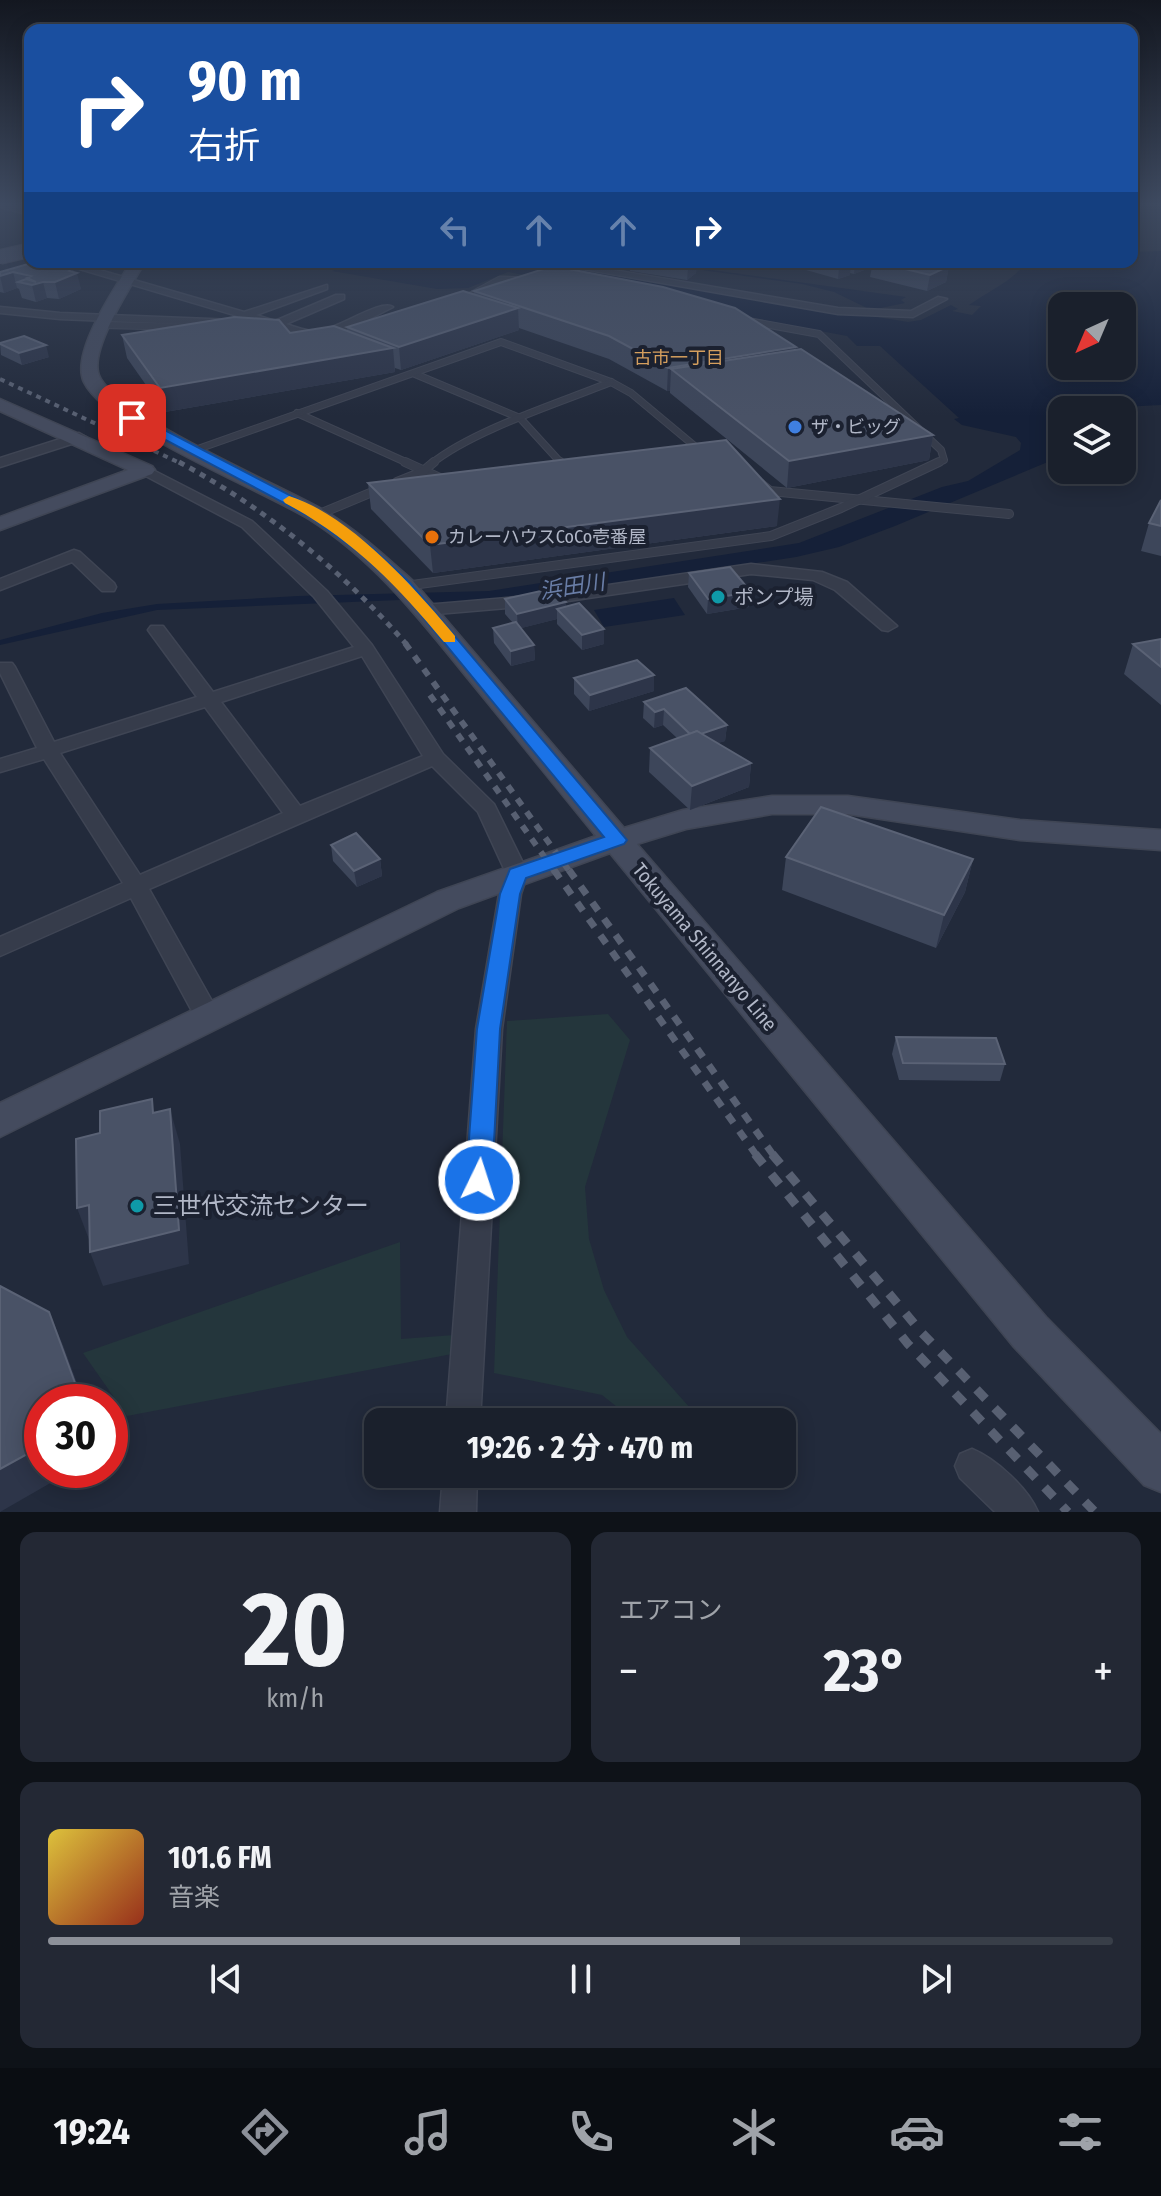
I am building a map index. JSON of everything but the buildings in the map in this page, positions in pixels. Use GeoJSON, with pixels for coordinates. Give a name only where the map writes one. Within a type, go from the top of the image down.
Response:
{"type":"FeatureCollection","features":[{"type":"Feature","properties":{"kind":"main road","name":"Tokuyama Shinnanyo Line"},"geometry":{"type":"LineString","coordinates":[[130,275],[90,347],[86,365],[93,384],[106,400],[132,418],[317,515],[365,550],[415,598],[1030,1332],[1161,1468]]}},
{"type":"Feature","properties":{"kind":"main road"},"geometry":{"type":"LineString","coordinates":[[0,404],[79,437],[145,470]]}},
{"type":"Feature","properties":{"kind":"main road"},"geometry":{"type":"LineString","coordinates":[[0,524],[145,470]]}},
{"type":"Feature","properties":{"kind":"main road"},"geometry":{"type":"LineString","coordinates":[[0,1121],[448,900],[517,873],[683,820],[730,809],[772,805],[848,805],[1020,830],[1161,840]]}},
{"type":"Feature","properties":{"kind":"street"},"geometry":{"type":"LineString","coordinates":[[110,275],[146,288],[312,335],[329,334],[369,319],[387,307]]}},
{"type":"Feature","properties":{"kind":"street"},"geometry":{"type":"LineString","coordinates":[[624,275],[852,312],[913,314],[942,299]]}},
{"type":"Feature","properties":{"kind":"street"},"geometry":{"type":"LineString","coordinates":[[246,315],[323,287]]}},
{"type":"Feature","properties":{"kind":"street"},"geometry":{"type":"LineString","coordinates":[[0,310],[105,321],[282,328],[340,297]]}},
{"type":"Feature","properties":{"kind":"street"},"geometry":{"type":"LineString","coordinates":[[320,305],[369,319]]}},
{"type":"Feature","properties":{"kind":"street"},"geometry":{"type":"LineString","coordinates":[[0,463],[79,437]]}},
{"type":"Feature","properties":{"kind":"street"},"geometry":{"type":"LineString","coordinates":[[145,470],[247,524],[324,602],[366,649],[435,758],[487,809],[517,873],[510,894],[489,1029],[464,1408]]}},
{"type":"Feature","properties":{"kind":"street"},"geometry":{"type":"LineString","coordinates":[[0,585],[74,555],[108,587]]}},
{"type":"Feature","properties":{"kind":"street"},"geometry":{"type":"LineString","coordinates":[[415,598],[541,600],[751,569],[816,575],[841,586],[888,626]]}},
{"type":"Feature","properties":{"kind":"street"},"geometry":{"type":"LineString","coordinates":[[157,630],[296,815]]}},
{"type":"Feature","properties":{"kind":"street"},"geometry":{"type":"LineString","coordinates":[[0,766],[366,649]]}},
{"type":"Feature","properties":{"kind":"street"},"geometry":{"type":"LineString","coordinates":[[6,667],[48,750],[137,888],[209,1019]]}},
{"type":"Feature","properties":{"kind":"street"},"geometry":{"type":"LineString","coordinates":[[0,947],[296,815],[435,758]]}},
{"type":"Feature","properties":{"kind":"street"},"geometry":{"type":"LineString","coordinates":[[972,1466],[1020,1512]]}},
{"type":"Feature","properties":{"kind":"street"},"geometry":{"type":"LineString","coordinates":[[458,1512],[459,1488]]}},
{"type":"Feature","properties":{"kind":"lane"},"geometry":{"type":"LineString","coordinates":[[453,304],[500,279],[533,281]]}},
{"type":"Feature","properties":{"kind":"lane"},"geometry":{"type":"LineString","coordinates":[[415,598],[771,536],[944,460],[941,450],[819,334],[743,320]]}},
{"type":"Feature","properties":{"kind":"lane"},"geometry":{"type":"LineString","coordinates":[[105,321],[239,331]]}},
{"type":"Feature","properties":{"kind":"lane"},"geometry":{"type":"LineString","coordinates":[[282,328],[323,340]]}},
{"type":"Feature","properties":{"kind":"lane"},"geometry":{"type":"LineString","coordinates":[[195,450],[501,342],[611,382],[631,393],[711,459],[696,461]]}},
{"type":"Feature","properties":{"kind":"lane"},"geometry":{"type":"LineString","coordinates":[[415,374],[520,418],[571,475],[557,477]]}},
{"type":"Feature","properties":{"kind":"lane"},"geometry":{"type":"LineString","coordinates":[[317,515],[422,472],[445,453],[520,418],[611,382]]}},
{"type":"Feature","properties":{"kind":"lane"},"geometry":{"type":"LineString","coordinates":[[297,413],[445,480]]}},
{"type":"Feature","properties":{"kind":"lane"},"geometry":{"type":"LineString","coordinates":[[758,481],[770,491],[1009,514]]}},
{"type":"Feature","properties":{"kind":"shaded area"},"geometry":{"type":"Polygon","coordinates":[[[608,1014],[630,1040],[585,1187],[589,1239],[604,1290],[627,1337],[690,1408],[618,1408],[602,1395],[494,1373],[507,1021],[608,1014]]]}},
{"type":"Feature","properties":{"kind":"shaded area"},"geometry":{"type":"Polygon","coordinates":[[[400,1242],[401,1339],[454,1335],[452,1354],[128,1416],[128,1384],[105,1384],[83,1353],[400,1242]]]}},
{"type":"Feature","properties":{"kind":"water"},"geometry":{"type":"Polygon","coordinates":[[[353,275],[502,275],[468,288],[437,289],[353,275]]]}},
{"type":"Feature","properties":{"kind":"water","name":"浜田川"},"geometry":{"type":"Polygon","coordinates":[[[522,275],[617,275],[908,322],[921,320],[951,305],[958,309],[952,311],[972,315],[981,306],[969,305],[1014,275],[1161,275],[1161,405],[1136,406],[1136,396],[1048,396],[1048,462],[895,526],[839,547],[796,557],[539,596],[444,603],[400,600],[157,610],[0,645],[0,640],[102,613],[157,604],[298,596],[489,591],[799,543],[942,487],[968,481],[1020,450],[1021,443],[1016,437],[962,425],[954,419],[959,418],[880,346],[857,346],[847,336],[522,275]]]}},
{"type":"Feature","properties":{"kind":"water"},"geometry":{"type":"Polygon","coordinates":[[[735,275],[906,297],[901,300],[905,303],[871,310],[834,292],[735,275]]]}},
{"type":"Feature","properties":{"kind":"water"},"geometry":{"type":"Polygon","coordinates":[[[674,598],[685,615],[604,627],[594,610],[674,598]]]}},
{"type":"Feature","properties":{"kind":"railway"},"geometry":{"type":"LineString","coordinates":[[0,379],[182,464]]}},
{"type":"Feature","properties":{"kind":"railway"},"geometry":{"type":"LineString","coordinates":[[179,462],[242,500],[301,543],[356,591],[407,645]]}},
{"type":"Feature","properties":{"kind":"railway"},"geometry":{"type":"LineString","coordinates":[[405,643],[570,872]]}},
{"type":"Feature","properties":{"kind":"railway"},"geometry":{"type":"LineString","coordinates":[[430,695],[555,872]]}},
{"type":"Feature","properties":{"kind":"railway"},"geometry":{"type":"LineString","coordinates":[[554,870],[757,1156]]}},
{"type":"Feature","properties":{"kind":"railway"},"geometry":{"type":"LineString","coordinates":[[569,870],[774,1156]]}},
{"type":"Feature","properties":{"kind":"railway"},"geometry":{"type":"LineString","coordinates":[[755,1154],[908,1344],[1068,1512]]}},
{"type":"Feature","properties":{"kind":"railway"},"geometry":{"type":"LineString","coordinates":[[772,1154],[922,1333],[1095,1512]]}},
{"type":"Feature","properties":{"kind":"slow traffic"},"geometry":{"type":"LineString","coordinates":[[289,500],[317,515],[365,550],[405,586],[449,639]]}},
{"type":"Feature","properties":{"kind":"place","name":"ザ・ビッグ"},"geometry":{"type":"Point","coordinates":[795,427]}},
{"type":"Feature","properties":{"kind":"place","name":"カレーハウスCoCo壱番屋"},"geometry":{"type":"Point","coordinates":[432,537]}},
{"type":"Feature","properties":{"kind":"place","name":"ポンプ場"},"geometry":{"type":"Point","coordinates":[718,597]}},
{"type":"Feature","properties":{"kind":"place","name":"三世代交流センター"},"geometry":{"type":"Point","coordinates":[137,1206]}},
{"type":"Feature","properties":{"kind":"district","name":"古市一丁目"},"geometry":{"type":"Point","coordinates":[679,358]}},
{"type":"Feature","properties":{"kind":"route"},"geometry":{"type":"LineString","coordinates":[[132,418],[317,515],[365,550],[405,586],[617,840],[517,873],[510,894],[489,1029],[479,1180]]}}]}
